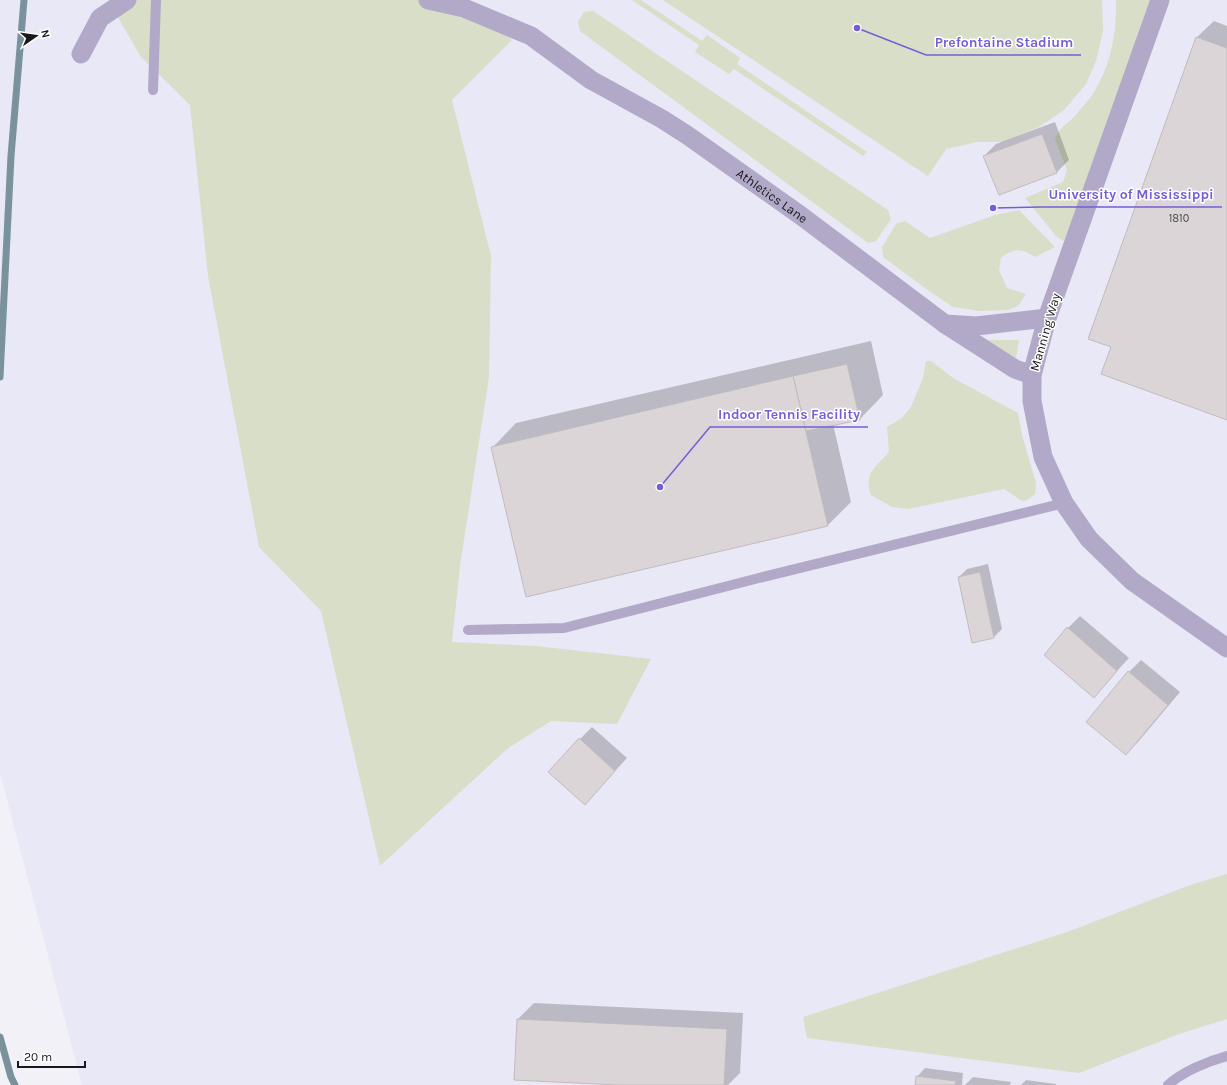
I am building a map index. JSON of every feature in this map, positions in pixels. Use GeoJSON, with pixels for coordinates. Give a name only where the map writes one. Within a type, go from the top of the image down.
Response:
{"type":"FeatureCollection","features":[{"type":"Feature","properties":{"kind":"street"},"geometry":{"type":"LineString","coordinates":[[81,54],[100,18],[127,0]]}},
{"type":"Feature","properties":{"kind":"street","name":"Athletics Lane"},"geometry":{"type":"LineString","coordinates":[[428,0],[464,8],[530,36],[591,80],[662,119],[687,135],[800,215],[945,324],[1015,369],[1032,375]]}},
{"type":"Feature","properties":{"kind":"street","name":"Manning Way"},"geometry":{"type":"LineString","coordinates":[[1160,0],[1047,318],[1032,375],[1032,401],[1043,457],[1064,503],[1089,539],[1132,581],[1227,648]]}},
{"type":"Feature","properties":{"kind":"street"},"geometry":{"type":"LineString","coordinates":[[945,324],[976,326],[1047,318]]}},
{"type":"Feature","properties":{"kind":"lane"},"geometry":{"type":"LineString","coordinates":[[153,90],[156,0]]}},
{"type":"Feature","properties":{"kind":"lane"},"geometry":{"type":"LineString","coordinates":[[468,630],[564,628],[759,578],[1064,503]]}},
{"type":"Feature","properties":{"kind":"lane"},"geometry":{"type":"LineString","coordinates":[[1168,1085],[1174,1079],[1214,1059],[1227,1056]]}},
{"type":"Feature","properties":{"kind":"shaded area"},"geometry":{"type":"Polygon","coordinates":[[[0,0],[1227,0],[1227,1085],[82,1085],[0,773],[0,0]]]}},
{"type":"Feature","properties":{"kind":"green space"},"geometry":{"type":"Polygon","coordinates":[[[108,0],[464,0],[512,40],[452,100],[491,256],[489,377],[460,566],[452,642],[536,646],[651,659],[617,724],[551,721],[507,749],[380,866],[321,611],[259,547],[208,276],[190,105],[141,57],[108,0]]]}},
{"type":"Feature","properties":{"kind":"green space"},"geometry":{"type":"Polygon","coordinates":[[[632,0],[641,0],[702,41],[707,35],[740,58],[737,64],[867,152],[863,156],[734,69],[729,74],[695,52],[699,45],[632,0]]]}},
{"type":"Feature","properties":{"kind":"green space"},"geometry":{"type":"Polygon","coordinates":[[[663,0],[1102,0],[1103,31],[1096,61],[1086,84],[1064,110],[1039,127],[1003,142],[977,142],[946,149],[928,176],[663,0]]]}},
{"type":"Feature","properties":{"kind":"green space"},"geometry":{"type":"Polygon","coordinates":[[[1116,0],[1151,0],[1069,233],[1064,241],[1057,237],[1025,198],[1063,182],[1067,170],[1055,139],[1060,130],[1076,115],[1091,97],[1105,71],[1114,36],[1116,0]]]}},
{"type":"Feature","properties":{"kind":"green space"},"geometry":{"type":"Polygon","coordinates":[[[593,11],[888,210],[891,219],[876,241],[868,243],[580,31],[578,22],[584,12],[593,11]]]}},
{"type":"Feature","properties":{"kind":"green space"},"geometry":{"type":"Polygon","coordinates":[[[1019,210],[1055,247],[1035,257],[1017,250],[1009,252],[1001,258],[999,270],[1007,288],[1026,294],[1018,306],[1008,310],[980,311],[953,307],[883,257],[882,247],[896,224],[905,221],[930,238],[995,215],[1019,210]]]}},
{"type":"Feature","properties":{"kind":"green space"},"geometry":{"type":"Polygon","coordinates":[[[984,340],[1019,340],[1015,364],[984,340]]]}},
{"type":"Feature","properties":{"kind":"green space"},"geometry":{"type":"Polygon","coordinates":[[[926,361],[931,361],[953,378],[1018,413],[1022,435],[1036,483],[1035,494],[1027,500],[1022,501],[1004,489],[908,509],[892,507],[871,495],[869,481],[872,471],[889,452],[887,427],[902,418],[911,407],[923,378],[926,361]]]}},
{"type":"Feature","properties":{"kind":"green space"},"geometry":{"type":"Polygon","coordinates":[[[1227,874],[1227,1019],[1179,1034],[1079,1073],[807,1038],[803,1017],[1067,932],[1193,884],[1227,874]]]}},
{"type":"Feature","properties":{"kind":"building"},"geometry":{"type":"Polygon","coordinates":[[[1196,37],[1227,48],[1227,420],[1101,374],[1111,347],[1088,339],[1196,37]]]}},
{"type":"Feature","properties":{"kind":"building"},"geometry":{"type":"Polygon","coordinates":[[[1042,134],[1057,173],[999,195],[983,156],[1042,134]]]}},
{"type":"Feature","properties":{"kind":"building"},"geometry":{"type":"Polygon","coordinates":[[[847,364],[860,420],[806,431],[793,376],[847,364]]]}},
{"type":"Feature","properties":{"kind":"building"},"geometry":{"type":"Polygon","coordinates":[[[793,376],[828,526],[526,597],[491,447],[793,376]]]}},
{"type":"Feature","properties":{"kind":"building"},"geometry":{"type":"Polygon","coordinates":[[[980,572],[994,638],[972,643],[958,577],[980,572]]]}},
{"type":"Feature","properties":{"kind":"building"},"geometry":{"type":"Polygon","coordinates":[[[1067,627],[1117,671],[1094,698],[1044,655],[1067,627]]]}},
{"type":"Feature","properties":{"kind":"building"},"geometry":{"type":"Polygon","coordinates":[[[1128,671],[1168,705],[1126,755],[1086,722],[1128,671]]]}},
{"type":"Feature","properties":{"kind":"building"},"geometry":{"type":"Polygon","coordinates":[[[579,738],[615,771],[585,805],[548,772],[579,738]]]}},
{"type":"Feature","properties":{"kind":"building"},"geometry":{"type":"Polygon","coordinates":[[[517,1019],[727,1029],[724,1085],[618,1085],[514,1080],[517,1019]]]}},
{"type":"Feature","properties":{"kind":"building"},"geometry":{"type":"Polygon","coordinates":[[[916,1076],[956,1081],[955,1085],[915,1085],[916,1076]]]}},
{"type":"Feature","properties":{"kind":"waterway"},"geometry":{"type":"LineString","coordinates":[[0,377],[11,156],[24,0]]}},
{"type":"Feature","properties":{"kind":"waterway"},"geometry":{"type":"LineString","coordinates":[[0,1037],[11,1077],[15,1085]]}},
{"type":"Feature","properties":{"kind":"place","name":"Prefontaine Stadium"},"geometry":{"type":"Point","coordinates":[857,28]}},
{"type":"Feature","properties":{"kind":"place","name":"University of Mississippi"},"geometry":{"type":"Point","coordinates":[993,208]}},
{"type":"Feature","properties":{"kind":"place","name":"Indoor Tennis Facility"},"geometry":{"type":"Point","coordinates":[660,487]}}]}
